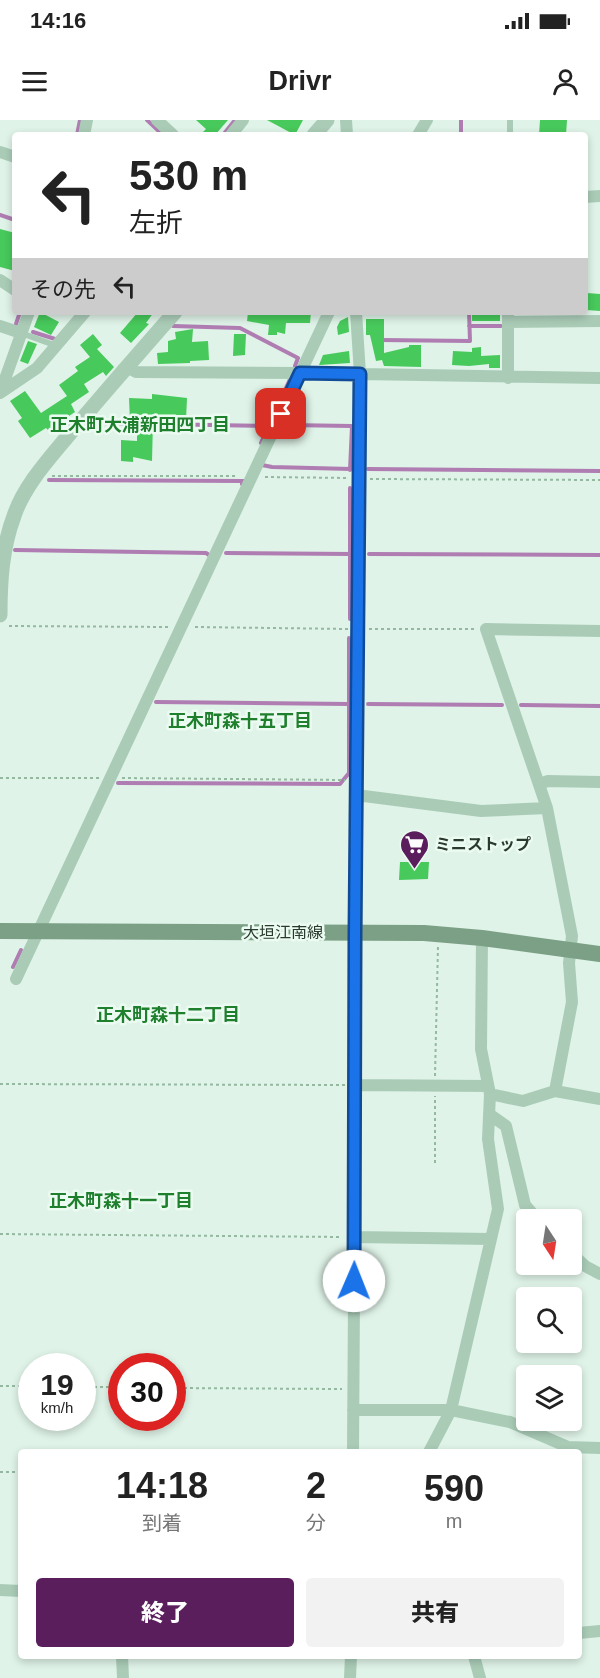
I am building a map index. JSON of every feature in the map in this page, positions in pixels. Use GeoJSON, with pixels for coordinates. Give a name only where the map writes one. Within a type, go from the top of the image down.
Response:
{"type":"FeatureCollection","features":[{"type":"Feature","properties":{"kind":"main road","name":"大垣江南線"},"geometry":{"type":"LineString","coordinates":[[0,931],[438,934],[600,954]]}},
{"type":"Feature","properties":{"kind":"street"},"geometry":{"type":"LineString","coordinates":[[157,120],[170,132]]}},
{"type":"Feature","properties":{"kind":"street"},"geometry":{"type":"LineString","coordinates":[[233,132],[243,120]]}},
{"type":"Feature","properties":{"kind":"street"},"geometry":{"type":"LineString","coordinates":[[317,132],[327,120]]}},
{"type":"Feature","properties":{"kind":"street"},"geometry":{"type":"LineString","coordinates":[[0,393],[28,315]]}},
{"type":"Feature","properties":{"kind":"street"},"geometry":{"type":"LineString","coordinates":[[0,393],[37,368],[83,315]]}},
{"type":"Feature","properties":{"kind":"street"},"geometry":{"type":"LineString","coordinates":[[0,615],[0,582],[7,512],[172,315]]}},
{"type":"Feature","properties":{"kind":"street"},"geometry":{"type":"LineString","coordinates":[[16,979],[328,315]]}},
{"type":"Feature","properties":{"kind":"street"},"geometry":{"type":"LineString","coordinates":[[353,1449],[360,374],[356,315]]}},
{"type":"Feature","properties":{"kind":"street"},"geometry":{"type":"LineString","coordinates":[[508,378],[508,317],[600,321]]}},
{"type":"Feature","properties":{"kind":"street"},"geometry":{"type":"LineString","coordinates":[[0,326],[21,333]]}},
{"type":"Feature","properties":{"kind":"street"},"geometry":{"type":"LineString","coordinates":[[127,367],[136,372],[600,378]]}},
{"type":"Feature","properties":{"kind":"street"},"geometry":{"type":"LineString","coordinates":[[555,1091],[572,1002],[569,963],[572,936],[547,808],[486,629],[600,631]]}},
{"type":"Feature","properties":{"kind":"street"},"geometry":{"type":"LineString","coordinates":[[538,784],[548,781],[600,782]]}},
{"type":"Feature","properties":{"kind":"street"},"geometry":{"type":"LineString","coordinates":[[356,795],[481,811],[547,808]]}},
{"type":"Feature","properties":{"kind":"street"},"geometry":{"type":"LineString","coordinates":[[431,1449],[451,1410],[498,1209],[488,1139],[488,1090],[481,1050],[482,938]]}},
{"type":"Feature","properties":{"kind":"street"},"geometry":{"type":"LineString","coordinates":[[355,1085],[435,1086],[488,1090],[523,1101],[555,1091],[600,1099]]}},
{"type":"Feature","properties":{"kind":"street"},"geometry":{"type":"LineString","coordinates":[[489,1114],[506,1126],[525,1204],[529,1209]]}},
{"type":"Feature","properties":{"kind":"street"},"geometry":{"type":"LineString","coordinates":[[355,1237],[490,1239]]}},
{"type":"Feature","properties":{"kind":"street"},"geometry":{"type":"LineString","coordinates":[[582,1263],[600,1274]]}},
{"type":"Feature","properties":{"kind":"street"},"geometry":{"type":"LineString","coordinates":[[353,1410],[451,1410],[510,1422],[568,1447],[600,1448]]}},
{"type":"Feature","properties":{"kind":"street"},"geometry":{"type":"LineString","coordinates":[[0,1590],[18,1591]]}},
{"type":"Feature","properties":{"kind":"street"},"geometry":{"type":"LineString","coordinates":[[582,1633],[600,1630]]}},
{"type":"Feature","properties":{"kind":"street"},"geometry":{"type":"LineString","coordinates":[[122,1659],[123,1678]]}},
{"type":"Feature","properties":{"kind":"street"},"geometry":{"type":"LineString","coordinates":[[350,1678],[351,1659]]}},
{"type":"Feature","properties":{"kind":"street"},"geometry":{"type":"LineString","coordinates":[[475,1659],[480,1678]]}},
{"type":"Feature","properties":{"kind":"lane"},"geometry":{"type":"LineString","coordinates":[[21,333],[57,346]]}},
{"type":"Feature","properties":{"kind":"path"},"geometry":{"type":"LineString","coordinates":[[38,473],[47,476],[600,480]]}},
{"type":"Feature","properties":{"kind":"path"},"geometry":{"type":"LineString","coordinates":[[358,629],[486,629]]}},
{"type":"Feature","properties":{"kind":"path"},"geometry":{"type":"LineString","coordinates":[[0,778],[357,780]]}},
{"type":"Feature","properties":{"kind":"path"},"geometry":{"type":"LineString","coordinates":[[435,1163],[438,934]]}},
{"type":"Feature","properties":{"kind":"path"},"geometry":{"type":"LineString","coordinates":[[0,1083],[355,1085]]}},
{"type":"Feature","properties":{"kind":"path"},"geometry":{"type":"LineString","coordinates":[[0,1234],[355,1237]]}},
{"type":"Feature","properties":{"kind":"path"},"geometry":{"type":"LineString","coordinates":[[0,1386],[18,1386]]}},
{"type":"Feature","properties":{"kind":"path"},"geometry":{"type":"LineString","coordinates":[[186,1388],[354,1389]]}},
{"type":"Feature","properties":{"kind":"path"},"geometry":{"type":"LineString","coordinates":[[0,1472],[18,1472]]}},
{"type":"Feature","properties":{"kind":"building"},"geometry":{"type":"Polygon","coordinates":[[[196,120],[228,120],[218,132],[203,132],[206,129],[196,120]]]}},
{"type":"Feature","properties":{"kind":"building"},"geometry":{"type":"Polygon","coordinates":[[[267,120],[303,120],[297,132],[289,132],[267,120]]]}},
{"type":"Feature","properties":{"kind":"building"},"geometry":{"type":"Polygon","coordinates":[[[540,120],[567,120],[566,132],[539,132],[540,120]]]}},
{"type":"Feature","properties":{"kind":"building"},"geometry":{"type":"Polygon","coordinates":[[[0,229],[12,232],[12,270],[0,267],[0,229]]]}},
{"type":"Feature","properties":{"kind":"building"},"geometry":{"type":"Polygon","coordinates":[[[588,293],[600,294],[600,311],[588,310],[588,293]]]}},
{"type":"Feature","properties":{"kind":"building"},"geometry":{"type":"Polygon","coordinates":[[[39,315],[46,315],[59,322],[51,335],[34,327],[39,315]]]}},
{"type":"Feature","properties":{"kind":"building"},"geometry":{"type":"Polygon","coordinates":[[[135,315],[152,315],[146,323],[149,324],[131,343],[120,333],[135,315]]]}},
{"type":"Feature","properties":{"kind":"building"},"geometry":{"type":"Polygon","coordinates":[[[248,315],[311,315],[310,323],[286,323],[285,334],[277,332],[277,335],[268,335],[269,325],[247,321],[248,315]]]}},
{"type":"Feature","properties":{"kind":"building"},"geometry":{"type":"Polygon","coordinates":[[[472,315],[500,315],[500,321],[472,321],[472,315]]]}},
{"type":"Feature","properties":{"kind":"building"},"geometry":{"type":"Polygon","coordinates":[[[348,317],[349,332],[338,335],[337,327],[340,321],[348,317]]]}},
{"type":"Feature","properties":{"kind":"building"},"geometry":{"type":"Polygon","coordinates":[[[366,319],[384,319],[384,353],[409,347],[409,345],[421,345],[421,367],[384,366],[382,360],[376,361],[370,335],[366,335],[366,319]]]}},
{"type":"Feature","properties":{"kind":"building"},"geometry":{"type":"Polygon","coordinates":[[[193,329],[192,342],[208,341],[209,360],[158,364],[157,353],[168,352],[168,341],[176,339],[175,332],[193,329]]]}},
{"type":"Feature","properties":{"kind":"building"},"geometry":{"type":"Polygon","coordinates":[[[93,334],[102,345],[97,349],[114,367],[106,376],[103,372],[84,384],[89,392],[71,404],[75,412],[48,430],[46,428],[30,438],[18,421],[22,418],[10,401],[25,391],[41,413],[67,396],[59,385],[78,371],[75,367],[90,357],[80,345],[93,334]]]}},
{"type":"Feature","properties":{"kind":"building"},"geometry":{"type":"Polygon","coordinates":[[[234,334],[246,334],[245,355],[233,356],[234,334]]]}},
{"type":"Feature","properties":{"kind":"building"},"geometry":{"type":"Polygon","coordinates":[[[28,341],[37,344],[28,364],[20,361],[28,341]]]}},
{"type":"Feature","properties":{"kind":"building"},"geometry":{"type":"Polygon","coordinates":[[[481,347],[481,356],[500,355],[500,368],[489,368],[489,364],[452,365],[453,351],[472,352],[472,348],[481,347]]]}},
{"type":"Feature","properties":{"kind":"building"},"geometry":{"type":"Polygon","coordinates":[[[349,351],[350,363],[319,365],[323,355],[349,351]]]}},
{"type":"Feature","properties":{"kind":"building"},"geometry":{"type":"Polygon","coordinates":[[[152,394],[187,398],[186,420],[153,421],[152,461],[133,457],[133,462],[121,461],[121,440],[137,441],[137,421],[130,421],[129,398],[152,399],[152,394]]]}},
{"type":"Feature","properties":{"kind":"building","name":"ミニストップ"},"geometry":{"type":"Polygon","coordinates":[[[400,862],[429,862],[428,879],[399,880],[400,862]]]}},
{"type":"Feature","properties":{"kind":"waterway"},"geometry":{"type":"LineString","coordinates":[[78,132],[80,120]]}},
{"type":"Feature","properties":{"kind":"waterway"},"geometry":{"type":"LineString","coordinates":[[147,120],[160,132]]}},
{"type":"Feature","properties":{"kind":"waterway"},"geometry":{"type":"LineString","coordinates":[[225,132],[235,120]]}},
{"type":"Feature","properties":{"kind":"waterway"},"geometry":{"type":"LineString","coordinates":[[461,120],[461,132]]}},
{"type":"Feature","properties":{"kind":"waterway"},"geometry":{"type":"LineString","coordinates":[[0,215],[12,219]]}},
{"type":"Feature","properties":{"kind":"waterway"},"geometry":{"type":"LineString","coordinates":[[16,324],[19,315]]}},
{"type":"Feature","properties":{"kind":"waterway"},"geometry":{"type":"LineString","coordinates":[[381,340],[470,341],[469,315]]}},
{"type":"Feature","properties":{"kind":"waterway"},"geometry":{"type":"LineString","coordinates":[[173,326],[240,328],[298,358],[295,366]]}},
{"type":"Feature","properties":{"kind":"waterway"},"geometry":{"type":"LineString","coordinates":[[469,326],[501,326]]}},
{"type":"Feature","properties":{"kind":"waterway"},"geometry":{"type":"LineString","coordinates":[[33,332],[55,339]]}},
{"type":"Feature","properties":{"kind":"waterway"},"geometry":{"type":"LineString","coordinates":[[261,443],[290,379]]}},
{"type":"Feature","properties":{"kind":"waterway"},"geometry":{"type":"LineString","coordinates":[[93,423],[142,424]]}},
{"type":"Feature","properties":{"kind":"waterway"},"geometry":{"type":"LineString","coordinates":[[149,424],[269,426]]}},
{"type":"Feature","properties":{"kind":"waterway"},"geometry":{"type":"LineString","coordinates":[[287,425],[352,426],[350,470]]}},
{"type":"Feature","properties":{"kind":"waterway"},"geometry":{"type":"LineString","coordinates":[[262,465],[351,469]]}},
{"type":"Feature","properties":{"kind":"waterway"},"geometry":{"type":"LineString","coordinates":[[368,469],[600,471]]}},
{"type":"Feature","properties":{"kind":"waterway"},"geometry":{"type":"LineString","coordinates":[[49,480],[244,481],[242,484]]}},
{"type":"Feature","properties":{"kind":"waterway"},"geometry":{"type":"LineString","coordinates":[[350,488],[350,619]]}},
{"type":"Feature","properties":{"kind":"waterway"},"geometry":{"type":"LineString","coordinates":[[15,550],[206,553],[209,555]]}},
{"type":"Feature","properties":{"kind":"waterway"},"geometry":{"type":"LineString","coordinates":[[226,553],[351,554]]}},
{"type":"Feature","properties":{"kind":"waterway"},"geometry":{"type":"LineString","coordinates":[[369,554],[600,555]]}},
{"type":"Feature","properties":{"kind":"waterway"},"geometry":{"type":"LineString","coordinates":[[118,783],[340,784],[349,773],[349,638]]}},
{"type":"Feature","properties":{"kind":"waterway"},"geometry":{"type":"LineString","coordinates":[[156,702],[349,704]]}},
{"type":"Feature","properties":{"kind":"waterway"},"geometry":{"type":"LineString","coordinates":[[368,704],[502,705]]}},
{"type":"Feature","properties":{"kind":"waterway"},"geometry":{"type":"LineString","coordinates":[[521,705],[600,706]]}},
{"type":"Feature","properties":{"kind":"waterway"},"geometry":{"type":"LineString","coordinates":[[13,967],[21,950]]}},
{"type":"Feature","properties":{"kind":"place","name":"ミニストップ"},"geometry":{"type":"Point","coordinates":[414,870]}},
{"type":"Feature","properties":{"kind":"district","name":"正木町大浦新田四丁目"},"geometry":{"type":"Point","coordinates":[140,425]}},
{"type":"Feature","properties":{"kind":"district","name":"正木町森十五丁目"},"geometry":{"type":"Point","coordinates":[240,721]}},
{"type":"Feature","properties":{"kind":"district","name":"正木町森十二丁目"},"geometry":{"type":"Point","coordinates":[168,1015]}},
{"type":"Feature","properties":{"kind":"district","name":"正木町森十一丁目"},"geometry":{"type":"Point","coordinates":[121,1201]}},
{"type":"Feature","properties":{"kind":"route"},"geometry":{"type":"LineString","coordinates":[[281,414],[300,373],[360,374],[354,1281]]}}]}
